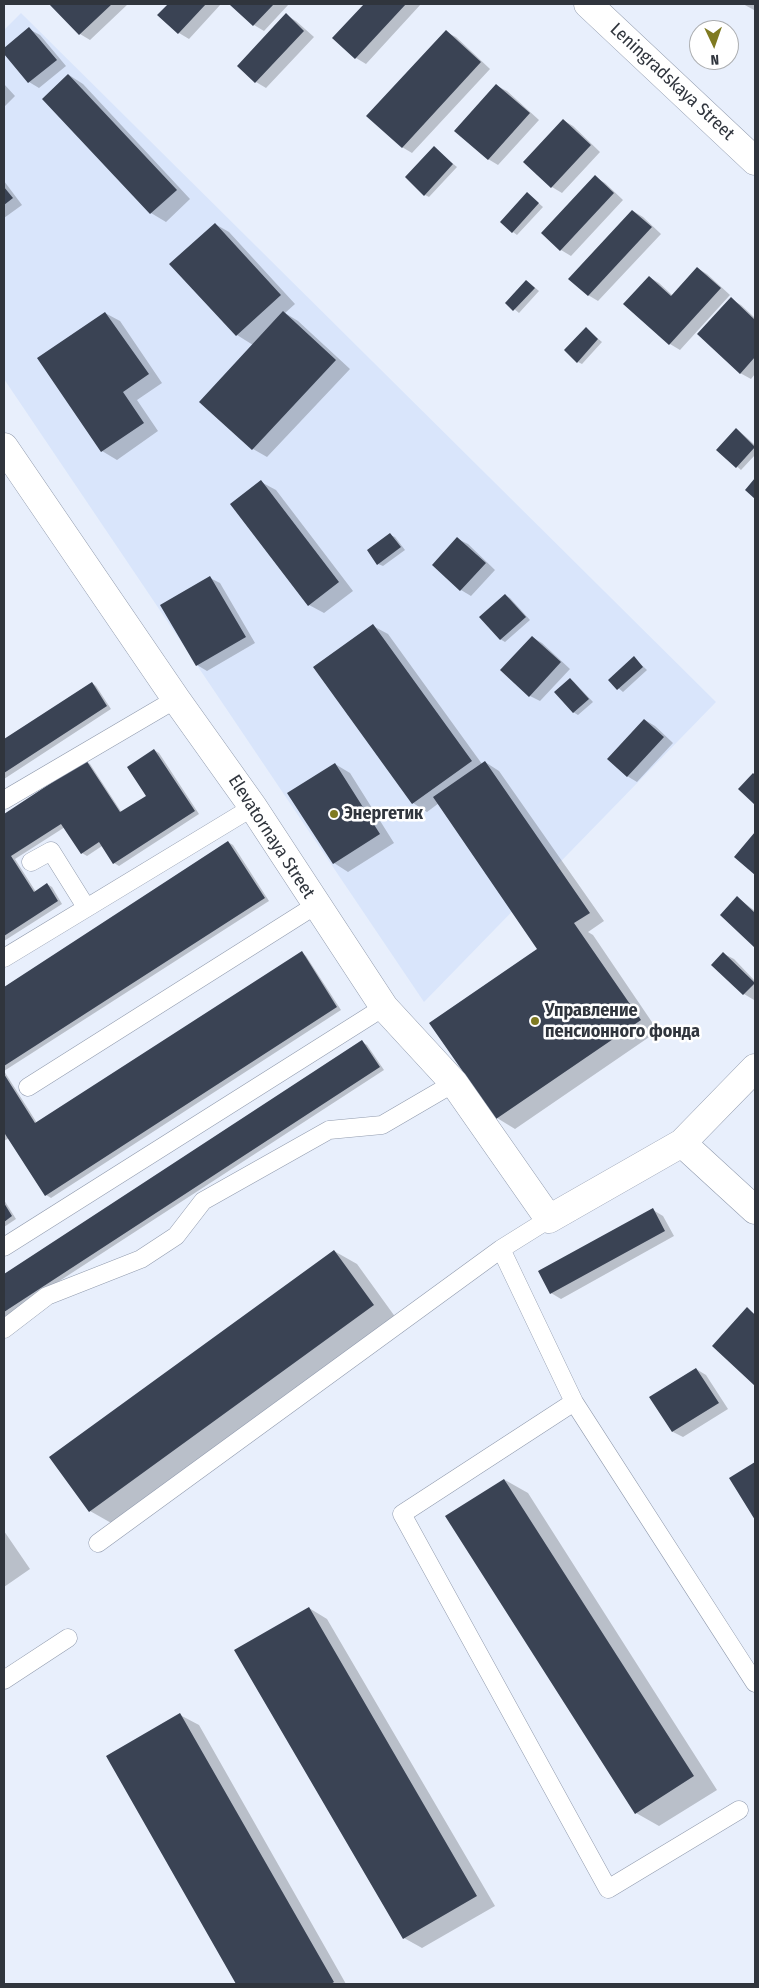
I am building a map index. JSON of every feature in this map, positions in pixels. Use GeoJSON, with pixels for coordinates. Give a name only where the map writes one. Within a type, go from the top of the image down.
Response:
{"type":"FeatureCollection","features":[{"type":"Feature","properties":{"kind":"street","name":"Leningradskaya Street"},"geometry":{"type":"LineString","coordinates":[[588,4],[755,161]]}},
{"type":"Feature","properties":{"kind":"street","name":"Elevatornaya Street"},"geometry":{"type":"LineString","coordinates":[[4,447],[176,699],[253,806],[384,1007],[454,1083],[549,1219]]}},
{"type":"Feature","properties":{"kind":"street"},"geometry":{"type":"LineString","coordinates":[[549,1219],[682,1143],[755,1068]]}},
{"type":"Feature","properties":{"kind":"street"},"geometry":{"type":"LineString","coordinates":[[682,1143],[755,1210]]}},
{"type":"Feature","properties":{"kind":"lane"},"geometry":{"type":"LineString","coordinates":[[4,800],[176,699]]}},
{"type":"Feature","properties":{"kind":"lane"},"geometry":{"type":"LineString","coordinates":[[4,958],[253,806]]}},
{"type":"Feature","properties":{"kind":"lane"},"geometry":{"type":"LineString","coordinates":[[31,862],[51,851],[86,907]]}},
{"type":"Feature","properties":{"kind":"lane"},"geometry":{"type":"LineString","coordinates":[[28,1087],[316,905]]}},
{"type":"Feature","properties":{"kind":"lane"},"geometry":{"type":"LineString","coordinates":[[4,1247],[384,1007]]}},
{"type":"Feature","properties":{"kind":"lane"},"geometry":{"type":"LineString","coordinates":[[4,1329],[47,1296],[141,1259],[176,1236],[203,1201],[329,1130],[382,1125],[454,1083]]}},
{"type":"Feature","properties":{"kind":"lane"},"geometry":{"type":"LineString","coordinates":[[98,1543],[501,1249],[549,1219]]}},
{"type":"Feature","properties":{"kind":"lane"},"geometry":{"type":"LineString","coordinates":[[501,1249],[574,1402],[755,1683]]}},
{"type":"Feature","properties":{"kind":"lane"},"geometry":{"type":"LineString","coordinates":[[574,1402],[402,1514],[608,1889],[739,1810]]}},
{"type":"Feature","properties":{"kind":"lane"},"geometry":{"type":"LineString","coordinates":[[4,1680],[68,1638]]}},
{"type":"Feature","properties":{"kind":"shaded area"},"geometry":{"type":"Polygon","coordinates":[[[21,13],[716,702],[424,1002],[4,379],[4,30],[21,13]]]}},
{"type":"Feature","properties":{"kind":"building"},"geometry":{"type":"Polygon","coordinates":[[[49,4],[112,4],[79,35],[49,4]]]}},
{"type":"Feature","properties":{"kind":"building"},"geometry":{"type":"Polygon","coordinates":[[[168,4],[206,4],[178,34],[157,15],[168,4]]]}},
{"type":"Feature","properties":{"kind":"building"},"geometry":{"type":"Polygon","coordinates":[[[274,4],[253,26],[230,5],[274,4]]]}},
{"type":"Feature","properties":{"kind":"building"},"geometry":{"type":"Polygon","coordinates":[[[364,4],[406,4],[355,59],[332,38],[364,4]]]}},
{"type":"Feature","properties":{"kind":"building"},"geometry":{"type":"Polygon","coordinates":[[[286,13],[304,31],[255,83],[237,66],[286,13]]]}},
{"type":"Feature","properties":{"kind":"building"},"geometry":{"type":"Polygon","coordinates":[[[29,27],[57,60],[28,83],[4,54],[4,48],[29,27]]]}},
{"type":"Feature","properties":{"kind":"building"},"geometry":{"type":"Polygon","coordinates":[[[446,30],[481,62],[402,148],[366,116],[446,30]]]}},
{"type":"Feature","properties":{"kind":"building"},"geometry":{"type":"Polygon","coordinates":[[[68,74],[177,190],[150,214],[42,99],[68,74]]]}},
{"type":"Feature","properties":{"kind":"building"},"geometry":{"type":"Polygon","coordinates":[[[496,84],[530,113],[488,160],[454,131],[496,84]]]}},
{"type":"Feature","properties":{"kind":"building"},"geometry":{"type":"Polygon","coordinates":[[[563,119],[591,145],[551,188],[523,162],[563,119]]]}},
{"type":"Feature","properties":{"kind":"building"},"geometry":{"type":"Polygon","coordinates":[[[434,146],[453,164],[424,196],[405,177],[434,146]]]}},
{"type":"Feature","properties":{"kind":"building"},"geometry":{"type":"Polygon","coordinates":[[[595,175],[614,193],[560,251],[541,233],[595,175]]]}},
{"type":"Feature","properties":{"kind":"building"},"geometry":{"type":"Polygon","coordinates":[[[4,187],[13,198],[4,205],[4,187]]]}},
{"type":"Feature","properties":{"kind":"building"},"geometry":{"type":"Polygon","coordinates":[[[527,192],[539,203],[512,233],[500,222],[527,192]]]}},
{"type":"Feature","properties":{"kind":"building"},"geometry":{"type":"Polygon","coordinates":[[[632,210],[652,227],[588,296],[568,279],[632,210]]]}},
{"type":"Feature","properties":{"kind":"building"},"geometry":{"type":"Polygon","coordinates":[[[215,223],[281,295],[236,336],[169,264],[215,223]]]}},
{"type":"Feature","properties":{"kind":"building"},"geometry":{"type":"Polygon","coordinates":[[[697,267],[721,288],[669,345],[623,304],[649,276],[671,296],[697,267]]]}},
{"type":"Feature","properties":{"kind":"building"},"geometry":{"type":"Polygon","coordinates":[[[526,280],[535,288],[513,311],[505,303],[526,280]]]}},
{"type":"Feature","properties":{"kind":"building"},"geometry":{"type":"Polygon","coordinates":[[[731,297],[755,320],[755,357],[740,374],[697,334],[731,297]]]}},
{"type":"Feature","properties":{"kind":"building"},"geometry":{"type":"Polygon","coordinates":[[[283,311],[336,360],[252,450],[199,402],[283,311]]]}},
{"type":"Feature","properties":{"kind":"building"},"geometry":{"type":"Polygon","coordinates":[[[105,312],[149,374],[123,392],[144,423],[101,452],[37,358],[105,312]]]}},
{"type":"Feature","properties":{"kind":"building"},"geometry":{"type":"Polygon","coordinates":[[[586,327],[598,339],[577,363],[564,350],[586,327]]]}},
{"type":"Feature","properties":{"kind":"building"},"geometry":{"type":"Polygon","coordinates":[[[736,428],[755,447],[736,468],[716,450],[736,428]]]}},
{"type":"Feature","properties":{"kind":"building"},"geometry":{"type":"Polygon","coordinates":[[[755,478],[755,499],[745,490],[755,478]]]}},
{"type":"Feature","properties":{"kind":"building"},"geometry":{"type":"Polygon","coordinates":[[[261,480],[339,582],[308,606],[230,504],[261,480]]]}},
{"type":"Feature","properties":{"kind":"building"},"geometry":{"type":"Polygon","coordinates":[[[390,533],[401,547],[377,565],[367,550],[390,533]]]}},
{"type":"Feature","properties":{"kind":"building"},"geometry":{"type":"Polygon","coordinates":[[[457,537],[486,563],[460,591],[432,565],[457,537]]]}},
{"type":"Feature","properties":{"kind":"building"},"geometry":{"type":"Polygon","coordinates":[[[210,576],[246,637],[196,666],[160,605],[210,576]]]}},
{"type":"Feature","properties":{"kind":"building"},"geometry":{"type":"Polygon","coordinates":[[[505,594],[526,617],[500,640],[479,617],[505,594]]]}},
{"type":"Feature","properties":{"kind":"building"},"geometry":{"type":"Polygon","coordinates":[[[373,624],[472,761],[412,804],[313,667],[373,624]]]}},
{"type":"Feature","properties":{"kind":"building"},"geometry":{"type":"Polygon","coordinates":[[[532,636],[561,662],[529,697],[500,670],[532,636]]]}},
{"type":"Feature","properties":{"kind":"building"},"geometry":{"type":"Polygon","coordinates":[[[634,656],[643,667],[617,690],[608,680],[634,656]]]}},
{"type":"Feature","properties":{"kind":"building"},"geometry":{"type":"Polygon","coordinates":[[[570,678],[589,699],[573,713],[554,692],[570,678]]]}},
{"type":"Feature","properties":{"kind":"building"},"geometry":{"type":"Polygon","coordinates":[[[92,682],[107,706],[4,773],[4,739],[92,682]]]}},
{"type":"Feature","properties":{"kind":"building"},"geometry":{"type":"Polygon","coordinates":[[[644,719],[664,737],[627,777],[607,759],[644,719]]]}},
{"type":"Feature","properties":{"kind":"building"},"geometry":{"type":"Polygon","coordinates":[[[154,749],[195,811],[113,864],[99,842],[81,854],[61,824],[11,856],[34,892],[47,883],[58,901],[4,936],[4,814],[86,760],[120,812],[146,796],[127,767],[154,749]]]}},
{"type":"Feature","properties":{"kind":"building","name":"Управление пенсионного фонда"},"geometry":{"type":"Polygon","coordinates":[[[485,761],[590,913],[574,923],[641,1020],[496,1119],[429,1023],[537,949],[433,797],[485,761]]]}},
{"type":"Feature","properties":{"kind":"building","name":"Энергетик"},"geometry":{"type":"Polygon","coordinates":[[[335,763],[380,834],[333,864],[287,793],[335,763]]]}},
{"type":"Feature","properties":{"kind":"building"},"geometry":{"type":"Polygon","coordinates":[[[753,773],[755,775],[755,805],[738,789],[753,773]]]}},
{"type":"Feature","properties":{"kind":"building"},"geometry":{"type":"Polygon","coordinates":[[[755,832],[755,875],[734,857],[755,832]]]}},
{"type":"Feature","properties":{"kind":"building"},"geometry":{"type":"Polygon","coordinates":[[[228,841],[265,898],[4,1066],[4,987],[228,841]]]}},
{"type":"Feature","properties":{"kind":"building"},"geometry":{"type":"Polygon","coordinates":[[[737,896],[755,913],[755,948],[720,915],[737,896]]]}},
{"type":"Feature","properties":{"kind":"building"},"geometry":{"type":"Polygon","coordinates":[[[302,951],[337,1007],[45,1196],[4,1135],[4,1074],[35,1123],[302,951]]]}},
{"type":"Feature","properties":{"kind":"building"},"geometry":{"type":"Polygon","coordinates":[[[723,952],[755,983],[743,995],[711,965],[723,952]]]}},
{"type":"Feature","properties":{"kind":"building"},"geometry":{"type":"Polygon","coordinates":[[[362,1040],[380,1067],[4,1312],[4,1274],[362,1040]]]}},
{"type":"Feature","properties":{"kind":"building"},"geometry":{"type":"Polygon","coordinates":[[[4,1203],[12,1216],[4,1222],[4,1203]]]}},
{"type":"Feature","properties":{"kind":"building"},"geometry":{"type":"Polygon","coordinates":[[[653,1208],[665,1231],[550,1294],[538,1271],[653,1208]]]}},
{"type":"Feature","properties":{"kind":"building"},"geometry":{"type":"Polygon","coordinates":[[[334,1250],[374,1305],[89,1512],[49,1457],[334,1250]]]}},
{"type":"Feature","properties":{"kind":"building"},"geometry":{"type":"Polygon","coordinates":[[[747,1307],[755,1315],[755,1386],[712,1346],[747,1307]]]}},
{"type":"Feature","properties":{"kind":"building"},"geometry":{"type":"Polygon","coordinates":[[[696,1368],[719,1403],[672,1432],[649,1397],[696,1368]]]}},
{"type":"Feature","properties":{"kind":"building"},"geometry":{"type":"Polygon","coordinates":[[[755,1462],[755,1520],[729,1478],[755,1462]]]}},
{"type":"Feature","properties":{"kind":"building"},"geometry":{"type":"Polygon","coordinates":[[[504,1479],[694,1776],[635,1814],[445,1516],[504,1479]]]}},
{"type":"Feature","properties":{"kind":"building"},"geometry":{"type":"Polygon","coordinates":[[[309,1607],[477,1896],[403,1939],[234,1650],[309,1607]]]}},
{"type":"Feature","properties":{"kind":"building"},"geometry":{"type":"Polygon","coordinates":[[[180,1713],[334,1982],[331,1984],[236,1984],[106,1756],[180,1713]]]}},
{"type":"Feature","properties":{"kind":"place","name":"Энергетик"},"geometry":{"type":"Point","coordinates":[334,814]}},
{"type":"Feature","properties":{"kind":"place","name":"Управление пенсионного фонда"},"geometry":{"type":"Point","coordinates":[535,1021]}}]}
